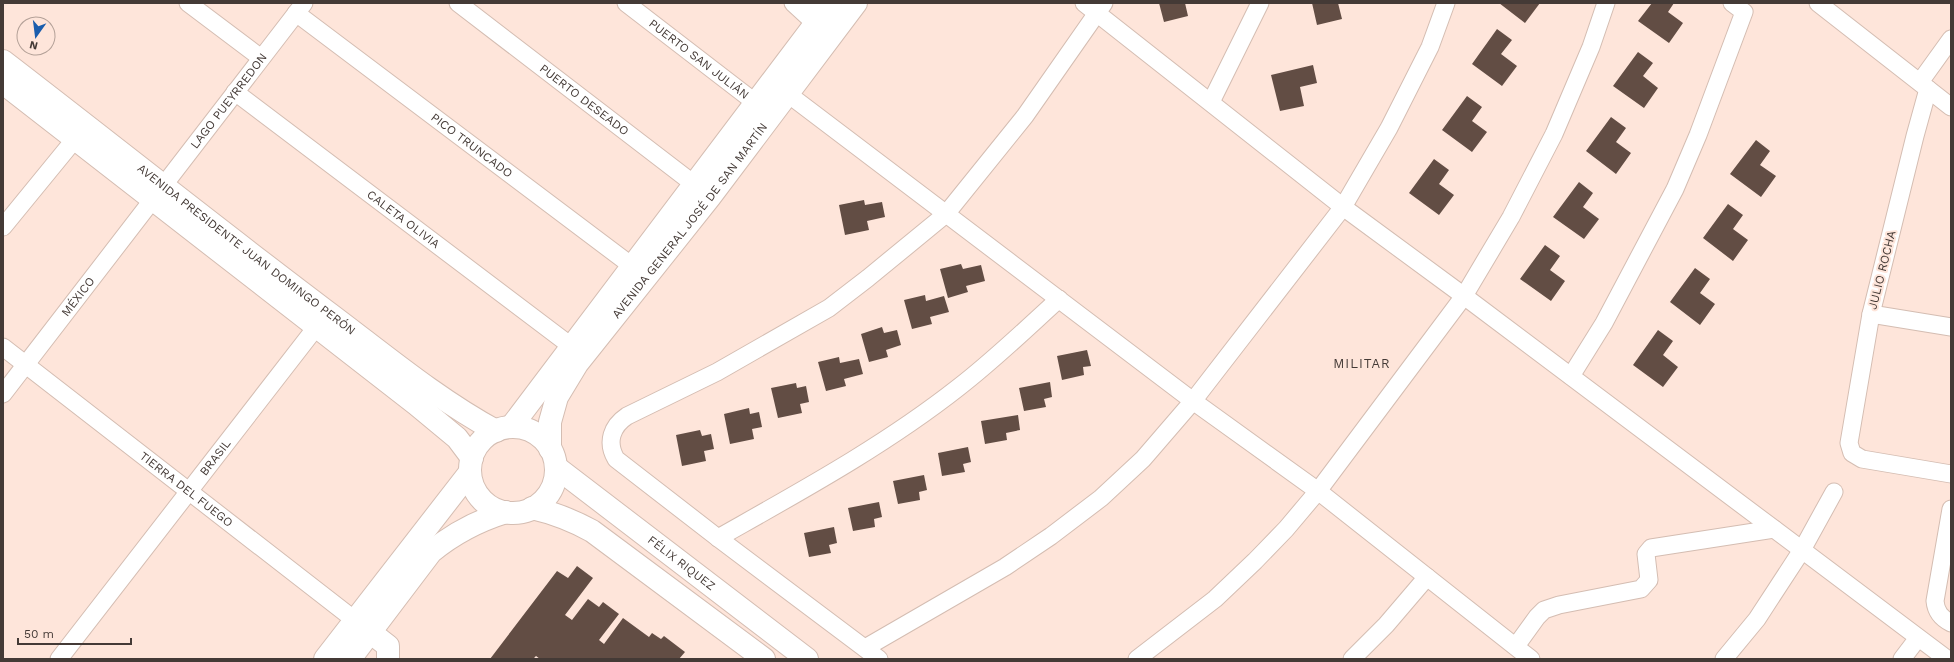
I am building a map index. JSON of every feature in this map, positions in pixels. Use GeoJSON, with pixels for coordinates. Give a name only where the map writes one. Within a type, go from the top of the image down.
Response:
{"type":"FeatureCollection","features":[{"type":"Feature","properties":{"kind":"main road","name":"AVENIDA GENERAL JOSÉ DE SAN MARTÍN"},"geometry":{"type":"LineString","coordinates":[[471,465],[473,486],[481,498],[492,508],[506,512],[519,512],[532,508],[544,500],[551,489],[553,458],[550,422],[557,397],[577,364],[639,273],[764,109],[831,3]]}},
{"type":"Feature","properties":{"kind":"main road","name":"AVENIDA GENERAL JOSÉ DE SAN MARTÍN"},"geometry":{"type":"LineString","coordinates":[[764,109],[788,94],[807,67],[819,21],[856,3]]}},
{"type":"Feature","properties":{"kind":"main road","name":"AVENIDA PRESIDENTE JUAN DOMINGO PERÓN"},"geometry":{"type":"LineString","coordinates":[[3,61],[158,192],[322,319],[456,438],[471,465]]}},
{"type":"Feature","properties":{"kind":"main road","name":"AVENIDA PRESIDENTE JUAN DOMINGO PERÓN"},"geometry":{"type":"LineString","coordinates":[[3,83],[75,139],[158,192]]}},
{"type":"Feature","properties":{"kind":"main road","name":"AVENIDA GENERAL JOSÉ DE SAN MARTÍN"},"geometry":{"type":"LineString","coordinates":[[350,659],[362,626],[471,465],[477,447],[485,437],[503,429],[571,346],[639,273]]}},
{"type":"Feature","properties":{"kind":"main road","name":"AVENIDA PRESIDENTE JUAN DOMINGO PERÓN"},"geometry":{"type":"LineString","coordinates":[[322,319],[468,416],[503,429]]}},
{"type":"Feature","properties":{"kind":"main road"},"geometry":{"type":"LineString","coordinates":[[503,429],[523,428],[534,432],[543,440],[553,458]]}},
{"type":"Feature","properties":{"kind":"main road","name":"FÉLIX RIQUEZ"},"geometry":{"type":"LineString","coordinates":[[553,458],[807,659]]}},
{"type":"Feature","properties":{"kind":"main road"},"geometry":{"type":"LineString","coordinates":[[532,508],[571,519],[592,531],[764,659]]}},
{"type":"Feature","properties":{"kind":"main road","name":"AVENIDA GENERAL JOSÉ DE SAN MARTÍN"},"geometry":{"type":"LineString","coordinates":[[325,659],[362,626],[431,552],[447,539],[478,521],[506,512]]}},
{"type":"Feature","properties":{"kind":"main road"},"geometry":{"type":"LineString","coordinates":[[362,626],[388,646],[388,659]]}},
{"type":"Feature","properties":{"kind":"street"},"geometry":{"type":"LineString","coordinates":[[188,3],[261,58]]}},
{"type":"Feature","properties":{"kind":"street","name":"PUERTO DESEADO"},"geometry":{"type":"LineString","coordinates":[[458,3],[702,190]]}},
{"type":"Feature","properties":{"kind":"street","name":"PUERTO SAN JULIÁN"},"geometry":{"type":"LineString","coordinates":[[626,3],[764,109]]}},
{"type":"Feature","properties":{"kind":"street"},"geometry":{"type":"LineString","coordinates":[[793,3],[819,21]]}},
{"type":"Feature","properties":{"kind":"street"},"geometry":{"type":"LineString","coordinates":[[1084,3],[1101,8],[1211,102],[1343,207],[1571,376],[1947,659]]}},
{"type":"Feature","properties":{"kind":"street"},"geometry":{"type":"LineString","coordinates":[[1211,102],[1260,3]]}},
{"type":"Feature","properties":{"kind":"street"},"geometry":{"type":"LineString","coordinates":[[865,648],[1005,567],[1095,503],[1143,459],[1193,401],[1343,207],[1389,128],[1430,47],[1446,3]]}},
{"type":"Feature","properties":{"kind":"street"},"geometry":{"type":"LineString","coordinates":[[1137,659],[1215,599],[1281,534],[1318,491],[1464,296],[1511,217],[1554,134],[1591,47],[1606,3]]}},
{"type":"Feature","properties":{"kind":"street"},"geometry":{"type":"LineString","coordinates":[[1571,376],[1604,322],[1676,189],[1744,12],[1732,3]]}},
{"type":"Feature","properties":{"kind":"street"},"geometry":{"type":"LineString","coordinates":[[1818,3],[1951,107]]}},
{"type":"Feature","properties":{"kind":"street","name":"LAGO PUEYRREDON"},"geometry":{"type":"LineString","coordinates":[[158,192],[300,8]]}},
{"type":"Feature","properties":{"kind":"street","name":"PICO TRUNCADO"},"geometry":{"type":"LineString","coordinates":[[300,8],[639,273]]}},
{"type":"Feature","properties":{"kind":"street"},"geometry":{"type":"LineString","coordinates":[[879,659],[616,459],[612,452],[610,442],[612,432],[618,422],[717,372],[829,308],[946,214],[1025,116],[1101,8]]}},
{"type":"Feature","properties":{"kind":"street","name":"JULIO ROCHA"},"geometry":{"type":"LineString","coordinates":[[1951,39],[1924,85],[1915,136],[1871,314],[1849,443],[1852,453],[1862,459],[1951,474]]}},
{"type":"Feature","properties":{"kind":"street","name":"CALETA OLIVIA"},"geometry":{"type":"LineString","coordinates":[[235,92],[571,346]]}},
{"type":"Feature","properties":{"kind":"street"},"geometry":{"type":"LineString","coordinates":[[788,94],[1193,401],[1318,491],[1531,659]]}},
{"type":"Feature","properties":{"kind":"street"},"geometry":{"type":"LineString","coordinates":[[3,227],[75,139]]}},
{"type":"Feature","properties":{"kind":"street","name":"MÉXICO"},"geometry":{"type":"LineString","coordinates":[[3,394],[158,192]]}},
{"type":"Feature","properties":{"kind":"street"},"geometry":{"type":"LineString","coordinates":[[718,538],[843,468],[896,433],[960,387],[1059,299]]}},
{"type":"Feature","properties":{"kind":"street"},"geometry":{"type":"LineString","coordinates":[[1871,314],[1951,326]]}},
{"type":"Feature","properties":{"kind":"street","name":"BRASIL"},"geometry":{"type":"LineString","coordinates":[[59,659],[322,319]]}},
{"type":"Feature","properties":{"kind":"street","name":"TIERRA DEL FUEGO"},"geometry":{"type":"LineString","coordinates":[[3,347],[362,626]]}},
{"type":"Feature","properties":{"kind":"street"},"geometry":{"type":"LineString","coordinates":[[1724,659],[1757,619],[1802,550],[1834,492]]}},
{"type":"Feature","properties":{"kind":"street"},"geometry":{"type":"LineString","coordinates":[[1945,619],[1936,608],[1935,601],[1951,509]]}},
{"type":"Feature","properties":{"kind":"street"},"geometry":{"type":"LineString","coordinates":[[1516,646],[1537,617],[1544,610],[1559,605],[1641,590],[1649,580],[1646,554],[1651,548],[1774,529]]}},
{"type":"Feature","properties":{"kind":"street"},"geometry":{"type":"LineString","coordinates":[[1352,659],[1386,625],[1427,577]]}},
{"type":"Feature","properties":{"kind":"street"},"geometry":{"type":"LineString","coordinates":[[1902,659],[1918,638]]}},
{"type":"Feature","properties":{"kind":"building"},"geometry":{"type":"Polygon","coordinates":[[[1159,3],[1185,3],[1188,16],[1164,22],[1159,3]]]}},
{"type":"Feature","properties":{"kind":"building"},"geometry":{"type":"Polygon","coordinates":[[[1312,3],[1338,3],[1342,19],[1317,25],[1312,3]]]}},
{"type":"Feature","properties":{"kind":"building"},"geometry":{"type":"Polygon","coordinates":[[[1499,3],[1540,3],[1525,23],[1499,3]]]}},
{"type":"Feature","properties":{"kind":"building"},"geometry":{"type":"Polygon","coordinates":[[[1652,3],[1674,3],[1668,12],[1683,23],[1669,43],[1638,21],[1652,3]]]}},
{"type":"Feature","properties":{"kind":"building"},"geometry":{"type":"Polygon","coordinates":[[[1497,29],[1512,40],[1501,54],[1517,66],[1502,86],[1472,64],[1497,29]]]}},
{"type":"Feature","properties":{"kind":"building"},"geometry":{"type":"Polygon","coordinates":[[[1638,52],[1653,63],[1643,76],[1658,88],[1644,108],[1613,86],[1638,52]]]}},
{"type":"Feature","properties":{"kind":"building"},"geometry":{"type":"Polygon","coordinates":[[[1313,65],[1317,83],[1300,87],[1304,106],[1280,111],[1271,75],[1313,65]]]}},
{"type":"Feature","properties":{"kind":"building"},"geometry":{"type":"Polygon","coordinates":[[[1467,96],[1482,107],[1472,121],[1487,132],[1472,152],[1442,130],[1467,96]]]}},
{"type":"Feature","properties":{"kind":"building"},"geometry":{"type":"Polygon","coordinates":[[[1611,117],[1626,128],[1616,142],[1631,153],[1616,174],[1586,151],[1611,117]]]}},
{"type":"Feature","properties":{"kind":"building"},"geometry":{"type":"Polygon","coordinates":[[[1756,140],[1770,151],[1760,165],[1776,176],[1761,197],[1730,174],[1756,140]]]}},
{"type":"Feature","properties":{"kind":"building"},"geometry":{"type":"Polygon","coordinates":[[[1434,159],[1449,170],[1439,184],[1454,195],[1439,215],[1409,193],[1434,159]]]}},
{"type":"Feature","properties":{"kind":"building"},"geometry":{"type":"Polygon","coordinates":[[[1579,182],[1593,193],[1583,207],[1599,219],[1584,239],[1553,217],[1579,182]]]}},
{"type":"Feature","properties":{"kind":"building"},"geometry":{"type":"Polygon","coordinates":[[[864,200],[865,205],[882,202],[885,217],[867,221],[869,230],[845,235],[839,205],[864,200]]]}},
{"type":"Feature","properties":{"kind":"building"},"geometry":{"type":"Polygon","coordinates":[[[1728,204],[1743,215],[1733,229],[1748,240],[1733,261],[1703,238],[1728,204]]]}},
{"type":"Feature","properties":{"kind":"building"},"geometry":{"type":"Polygon","coordinates":[[[1545,245],[1560,256],[1550,270],[1565,281],[1551,301],[1520,279],[1545,245]]]}},
{"type":"Feature","properties":{"kind":"building"},"geometry":{"type":"Polygon","coordinates":[[[961,264],[963,269],[981,265],[985,281],[966,286],[968,292],[948,298],[940,269],[961,264]]]}},
{"type":"Feature","properties":{"kind":"building"},"geometry":{"type":"Polygon","coordinates":[[[1695,268],[1710,279],[1700,293],[1715,304],[1700,325],[1670,302],[1695,268]]]}},
{"type":"Feature","properties":{"kind":"building"},"geometry":{"type":"Polygon","coordinates":[[[925,295],[926,301],[944,296],[949,312],[930,317],[932,324],[912,329],[904,300],[925,295]]]}},
{"type":"Feature","properties":{"kind":"building"},"geometry":{"type":"Polygon","coordinates":[[[882,327],[884,333],[897,330],[901,345],[886,350],[888,357],[869,362],[861,334],[882,327]]]}},
{"type":"Feature","properties":{"kind":"building"},"geometry":{"type":"Polygon","coordinates":[[[1658,330],[1673,341],[1663,355],[1678,367],[1663,387],[1633,365],[1658,330]]]}},
{"type":"Feature","properties":{"kind":"building"},"geometry":{"type":"Polygon","coordinates":[[[1087,350],[1091,366],[1083,367],[1084,375],[1062,380],[1057,356],[1087,350]]]}},
{"type":"Feature","properties":{"kind":"building"},"geometry":{"type":"Polygon","coordinates":[[[839,357],[840,363],[859,359],[863,374],[844,379],[846,386],[826,391],[818,362],[839,357]]]}},
{"type":"Feature","properties":{"kind":"building"},"geometry":{"type":"Polygon","coordinates":[[[1050,382],[1052,397],[1044,399],[1046,407],[1024,411],[1019,388],[1050,382]]]}},
{"type":"Feature","properties":{"kind":"building"},"geometry":{"type":"Polygon","coordinates":[[[796,383],[797,388],[806,386],[809,402],[800,404],[802,413],[778,418],[771,388],[796,383]]]}},
{"type":"Feature","properties":{"kind":"building"},"geometry":{"type":"Polygon","coordinates":[[[749,408],[750,414],[759,412],[762,427],[752,429],[754,439],[730,444],[724,414],[749,408]]]}},
{"type":"Feature","properties":{"kind":"building"},"geometry":{"type":"Polygon","coordinates":[[[1018,415],[1020,430],[1006,433],[1007,440],[985,444],[981,421],[1018,415]]]}},
{"type":"Feature","properties":{"kind":"building"},"geometry":{"type":"Polygon","coordinates":[[[700,430],[702,436],[711,434],[714,449],[704,451],[706,461],[682,466],[676,435],[700,430]]]}},
{"type":"Feature","properties":{"kind":"building"},"geometry":{"type":"Polygon","coordinates":[[[968,447],[971,462],[963,464],[965,472],[942,476],[938,453],[968,447]]]}},
{"type":"Feature","properties":{"kind":"building"},"geometry":{"type":"Polygon","coordinates":[[[924,475],[927,490],[919,492],[920,500],[898,504],[893,481],[924,475]]]}},
{"type":"Feature","properties":{"kind":"building"},"geometry":{"type":"Polygon","coordinates":[[[879,502],[882,517],[874,519],[875,527],[853,531],[848,508],[879,502]]]}},
{"type":"Feature","properties":{"kind":"building"},"geometry":{"type":"Polygon","coordinates":[[[834,527],[837,543],[829,545],[831,553],[809,557],[804,533],[834,527]]]}},
{"type":"Feature","properties":{"kind":"building"},"geometry":{"type":"Polygon","coordinates":[[[577,566],[593,578],[565,615],[572,620],[588,599],[599,607],[603,602],[619,614],[599,640],[604,644],[623,618],[649,637],[652,633],[661,639],[664,636],[685,652],[679,659],[540,659],[536,656],[533,659],[490,659],[557,571],[568,578],[577,566]]]}},
{"type":"Feature","properties":{"kind":"district","name":"MILITAR"},"geometry":{"type":"Point","coordinates":[1362,363]}}]}
